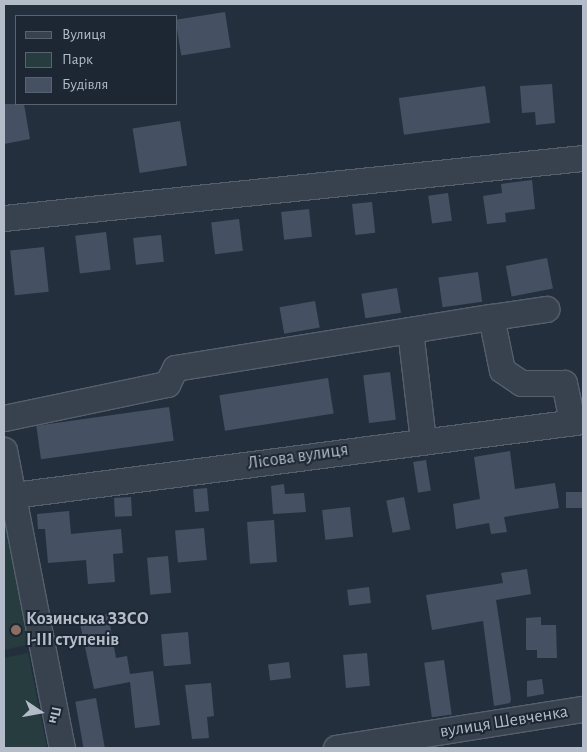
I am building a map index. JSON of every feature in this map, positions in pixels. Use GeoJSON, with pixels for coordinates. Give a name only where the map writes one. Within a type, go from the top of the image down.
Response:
{"type":"FeatureCollection","features":[{"type":"Feature","properties":{"kind":"street"},"geometry":{"type":"LineString","coordinates":[[4,218],[583,158]]}},
{"type":"Feature","properties":{"kind":"street"},"geometry":{"type":"LineString","coordinates":[[4,418],[167,384],[175,368],[546,309]]}},
{"type":"Feature","properties":{"kind":"street"},"geometry":{"type":"LineString","coordinates":[[491,317],[502,370],[521,383],[564,383],[577,422]]}},
{"type":"Feature","properties":{"kind":"street"},"geometry":{"type":"LineString","coordinates":[[410,330],[423,440]]}},
{"type":"Feature","properties":{"kind":"street","name":"Лісова вулиця"},"geometry":{"type":"LineString","coordinates":[[14,495],[423,440],[577,422]]}},
{"type":"Feature","properties":{"kind":"street"},"geometry":{"type":"LineString","coordinates":[[4,450],[62,748]]}},
{"type":"Feature","properties":{"kind":"street","name":"вулиця Шевченка"},"geometry":{"type":"LineString","coordinates":[[336,748],[583,709]]}},
{"type":"Feature","properties":{"kind":"green space"},"geometry":{"type":"Polygon","coordinates":[[[4,517],[31,644],[4,650],[4,517]]]}},
{"type":"Feature","properties":{"kind":"green space"},"geometry":{"type":"Polygon","coordinates":[[[28,653],[47,748],[4,748],[4,658],[28,653]]]}},
{"type":"Feature","properties":{"kind":"building"},"geometry":{"type":"Polygon","coordinates":[[[225,12],[231,48],[181,55],[178,19],[225,12]]]}},
{"type":"Feature","properties":{"kind":"building"},"geometry":{"type":"Polygon","coordinates":[[[552,84],[555,123],[536,125],[535,112],[522,113],[520,86],[552,84]]]}},
{"type":"Feature","properties":{"kind":"building"},"geometry":{"type":"Polygon","coordinates":[[[485,86],[490,123],[404,135],[399,98],[485,86]]]}},
{"type":"Feature","properties":{"kind":"building"},"geometry":{"type":"Polygon","coordinates":[[[4,104],[24,105],[30,139],[4,144],[4,104]]]}},
{"type":"Feature","properties":{"kind":"building"},"geometry":{"type":"Polygon","coordinates":[[[180,121],[187,165],[140,173],[133,129],[180,121]]]}},
{"type":"Feature","properties":{"kind":"building"},"geometry":{"type":"Polygon","coordinates":[[[532,180],[535,209],[505,213],[506,222],[487,224],[483,196],[502,193],[501,184],[532,180]]]}},
{"type":"Feature","properties":{"kind":"building"},"geometry":{"type":"Polygon","coordinates":[[[448,193],[452,221],[432,224],[428,196],[448,193]]]}},
{"type":"Feature","properties":{"kind":"building"},"geometry":{"type":"Polygon","coordinates":[[[372,202],[375,233],[355,235],[352,204],[372,202]]]}},
{"type":"Feature","properties":{"kind":"building"},"geometry":{"type":"Polygon","coordinates":[[[309,209],[312,237],[284,240],[281,212],[309,209]]]}},
{"type":"Feature","properties":{"kind":"building"},"geometry":{"type":"Polygon","coordinates":[[[239,219],[243,251],[215,254],[211,222],[239,219]]]}},
{"type":"Feature","properties":{"kind":"building"},"geometry":{"type":"Polygon","coordinates":[[[106,232],[111,270],[80,273],[75,236],[106,232]]]}},
{"type":"Feature","properties":{"kind":"building"},"geometry":{"type":"Polygon","coordinates":[[[161,235],[164,262],[136,265],[133,238],[161,235]]]}},
{"type":"Feature","properties":{"kind":"building"},"geometry":{"type":"Polygon","coordinates":[[[44,247],[49,292],[15,295],[10,251],[44,247]]]}},
{"type":"Feature","properties":{"kind":"building"},"geometry":{"type":"Polygon","coordinates":[[[547,258],[553,288],[512,296],[506,266],[547,258]]]}},
{"type":"Feature","properties":{"kind":"building"},"geometry":{"type":"Polygon","coordinates":[[[478,272],[482,302],[443,307],[438,278],[478,272]]]}},
{"type":"Feature","properties":{"kind":"building"},"geometry":{"type":"Polygon","coordinates":[[[397,288],[401,313],[365,318],[361,294],[397,288]]]}},
{"type":"Feature","properties":{"kind":"building"},"geometry":{"type":"Polygon","coordinates":[[[315,301],[320,328],[284,334],[280,307],[315,301]]]}},
{"type":"Feature","properties":{"kind":"building"},"geometry":{"type":"Polygon","coordinates":[[[390,372],[396,420],[369,423],[363,375],[390,372]]]}},
{"type":"Feature","properties":{"kind":"building"},"geometry":{"type":"Polygon","coordinates":[[[328,378],[334,414],[225,431],[219,395],[328,378]]]}},
{"type":"Feature","properties":{"kind":"building"},"geometry":{"type":"Polygon","coordinates":[[[169,407],[174,441],[41,459],[36,426],[169,407]]]}},
{"type":"Feature","properties":{"kind":"building"},"geometry":{"type":"Polygon","coordinates":[[[510,451],[515,489],[555,483],[559,508],[504,517],[507,532],[491,534],[489,523],[456,529],[453,504],[480,499],[474,457],[510,451]]]}},
{"type":"Feature","properties":{"kind":"building"},"geometry":{"type":"Polygon","coordinates":[[[426,460],[431,491],[418,493],[413,462],[426,460]]]}},
{"type":"Feature","properties":{"kind":"building"},"geometry":{"type":"Polygon","coordinates":[[[284,484],[285,494],[304,493],[306,512],[273,514],[271,486],[284,484]]]}},
{"type":"Feature","properties":{"kind":"building"},"geometry":{"type":"Polygon","coordinates":[[[207,488],[209,511],[195,512],[193,489],[207,488]]]}},
{"type":"Feature","properties":{"kind":"building"},"geometry":{"type":"Polygon","coordinates":[[[566,492],[583,492],[583,508],[566,508],[566,492]]]}},
{"type":"Feature","properties":{"kind":"building"},"geometry":{"type":"Polygon","coordinates":[[[131,497],[132,516],[115,517],[114,498],[131,497]]]}},
{"type":"Feature","properties":{"kind":"building"},"geometry":{"type":"Polygon","coordinates":[[[404,497],[410,529],[393,533],[386,500],[404,497]]]}},
{"type":"Feature","properties":{"kind":"building"},"geometry":{"type":"Polygon","coordinates":[[[350,507],[353,537],[325,540],[322,510],[350,507]]]}},
{"type":"Feature","properties":{"kind":"building"},"geometry":{"type":"Polygon","coordinates":[[[69,511],[71,534],[121,529],[123,553],[113,554],[115,582],[88,584],[86,560],[48,563],[45,529],[38,529],[37,514],[69,511]]]}},
{"type":"Feature","properties":{"kind":"building"},"geometry":{"type":"Polygon","coordinates":[[[274,520],[277,562],[250,564],[247,522],[274,520]]]}},
{"type":"Feature","properties":{"kind":"building"},"geometry":{"type":"Polygon","coordinates":[[[204,528],[207,560],[178,562],[175,531],[204,528]]]}},
{"type":"Feature","properties":{"kind":"building"},"geometry":{"type":"Polygon","coordinates":[[[168,556],[171,593],[150,595],[147,558],[168,556]]]}},
{"type":"Feature","properties":{"kind":"building"},"geometry":{"type":"Polygon","coordinates":[[[527,569],[531,594],[496,600],[511,699],[510,703],[494,706],[483,621],[432,630],[426,595],[503,583],[501,573],[527,569]]]}},
{"type":"Feature","properties":{"kind":"building"},"geometry":{"type":"Polygon","coordinates":[[[369,587],[371,603],[349,606],[347,590],[369,587]]]}},
{"type":"Feature","properties":{"kind":"building"},"geometry":{"type":"Polygon","coordinates":[[[108,614],[116,658],[127,656],[130,674],[153,671],[160,725],[135,728],[130,682],[94,689],[79,619],[108,614]]]}},
{"type":"Feature","properties":{"kind":"building"},"geometry":{"type":"Polygon","coordinates":[[[541,617],[541,625],[556,625],[557,658],[537,658],[537,650],[526,650],[526,618],[541,617]]]}},
{"type":"Feature","properties":{"kind":"building"},"geometry":{"type":"Polygon","coordinates":[[[188,632],[191,664],[164,666],[161,634],[188,632]]]}},
{"type":"Feature","properties":{"kind":"building"},"geometry":{"type":"Polygon","coordinates":[[[367,653],[370,686],[346,688],[343,655],[367,653]]]}},
{"type":"Feature","properties":{"kind":"building"},"geometry":{"type":"Polygon","coordinates":[[[444,660],[452,714],[432,717],[424,663],[444,660]]]}},
{"type":"Feature","properties":{"kind":"building"},"geometry":{"type":"Polygon","coordinates":[[[289,662],[291,678],[270,680],[268,665],[289,662]]]}},
{"type":"Feature","properties":{"kind":"building"},"geometry":{"type":"Polygon","coordinates":[[[542,679],[544,694],[527,697],[527,681],[542,679]]]}},
{"type":"Feature","properties":{"kind":"building"},"geometry":{"type":"Polygon","coordinates":[[[211,683],[214,716],[207,717],[209,738],[192,739],[185,685],[211,683]]]}},
{"type":"Feature","properties":{"kind":"building"},"geometry":{"type":"Polygon","coordinates":[[[96,698],[105,748],[83,748],[75,702],[96,698]]]}},
{"type":"Feature","properties":{"kind":"place","name":"Козинська ЗЗСО І-ІІІ ступенів"},"geometry":{"type":"Point","coordinates":[16,630]}}]}
